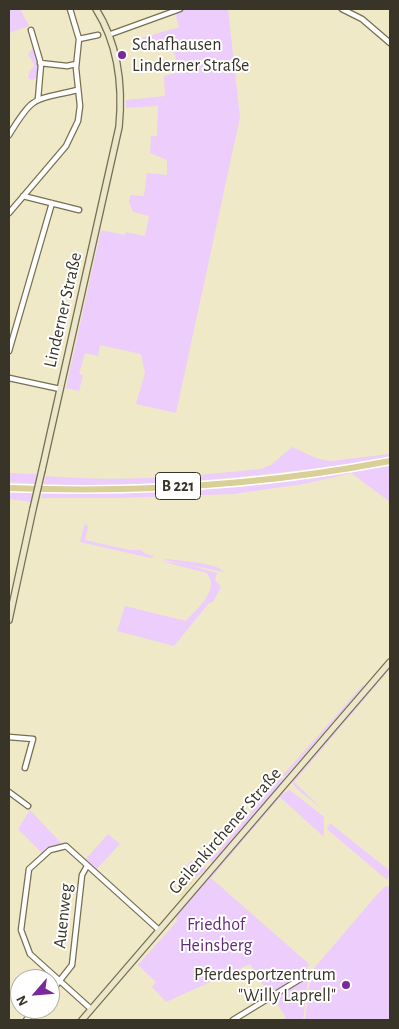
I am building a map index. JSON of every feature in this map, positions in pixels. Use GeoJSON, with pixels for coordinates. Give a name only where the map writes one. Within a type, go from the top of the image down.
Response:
{"type":"FeatureCollection","features":[{"type":"Feature","properties":{"kind":"main road","name":"Linderner Straße"},"geometry":{"type":"LineString","coordinates":[[9,620],[119,127],[121,98],[111,34],[96,9]]}},
{"type":"Feature","properties":{"kind":"main road","name":"B 221"},"geometry":{"type":"LineString","coordinates":[[9,488],[65,490],[218,484],[324,472],[390,461]]}},
{"type":"Feature","properties":{"kind":"main road","name":"Geilenkirchener Straße"},"geometry":{"type":"LineString","coordinates":[[82,1020],[390,662]]}},
{"type":"Feature","properties":{"kind":"street"},"geometry":{"type":"LineString","coordinates":[[9,213],[66,146],[78,121],[80,106],[76,64],[79,38],[70,9]]}},
{"type":"Feature","properties":{"kind":"street"},"geometry":{"type":"LineString","coordinates":[[111,34],[180,9]]}},
{"type":"Feature","properties":{"kind":"street"},"geometry":{"type":"LineString","coordinates":[[342,9],[362,19],[390,43]]}},
{"type":"Feature","properties":{"kind":"street"},"geometry":{"type":"LineString","coordinates":[[31,30],[40,62],[38,99]]}},
{"type":"Feature","properties":{"kind":"street"},"geometry":{"type":"LineString","coordinates":[[79,38],[98,34]]}},
{"type":"Feature","properties":{"kind":"street"},"geometry":{"type":"LineString","coordinates":[[40,62],[67,66],[76,64]]}},
{"type":"Feature","properties":{"kind":"street"},"geometry":{"type":"LineString","coordinates":[[9,136],[29,104],[38,99],[77,90]]}},
{"type":"Feature","properties":{"kind":"street"},"geometry":{"type":"LineString","coordinates":[[24,196],[79,210]]}},
{"type":"Feature","properties":{"kind":"street"},"geometry":{"type":"LineString","coordinates":[[9,351],[52,202]]}},
{"type":"Feature","properties":{"kind":"street"},"geometry":{"type":"LineString","coordinates":[[9,378],[60,389]]}},
{"type":"Feature","properties":{"kind":"street"},"geometry":{"type":"LineString","coordinates":[[9,737],[18,739],[22,736],[33,739],[25,768]]}},
{"type":"Feature","properties":{"kind":"street"},"geometry":{"type":"LineString","coordinates":[[9,792],[28,806]]}},
{"type":"Feature","properties":{"kind":"street"},"geometry":{"type":"LineString","coordinates":[[46,969],[31,955],[22,934],[26,876],[29,869],[47,852],[66,846],[160,930]]}},
{"type":"Feature","properties":{"kind":"street","name":"Auenweg"},"geometry":{"type":"LineString","coordinates":[[60,982],[72,965],[82,875],[87,866]]}},
{"type":"Feature","properties":{"kind":"street"},"geometry":{"type":"LineString","coordinates":[[233,1020],[310,973]]}},
{"type":"Feature","properties":{"kind":"street"},"geometry":{"type":"LineString","coordinates":[[60,982],[91,1009]]}},
{"type":"Feature","properties":{"kind":"shaded area"},"geometry":{"type":"Polygon","coordinates":[[[184,869],[196,878],[182,898],[169,887],[184,869]]]}},
{"type":"Feature","properties":{"kind":"green space"},"geometry":{"type":"Polygon","coordinates":[[[9,9],[20,9],[29,26],[9,33],[9,9]]]}},
{"type":"Feature","properties":{"kind":"green space"},"geometry":{"type":"Polygon","coordinates":[[[185,9],[228,9],[240,117],[176,413],[136,404],[145,373],[141,354],[100,345],[98,356],[85,353],[79,374],[83,375],[79,391],[66,388],[101,230],[125,235],[126,232],[145,236],[149,216],[133,212],[129,202],[130,195],[144,196],[147,173],[167,175],[167,160],[150,153],[151,136],[157,136],[158,106],[126,108],[126,100],[165,96],[164,76],[179,72],[172,44],[144,51],[142,38],[179,27],[175,12],[185,9]]]}},
{"type":"Feature","properties":{"kind":"green space"},"geometry":{"type":"Polygon","coordinates":[[[34,47],[39,66],[37,78],[32,80],[28,78],[30,70],[35,66],[28,54],[34,47]]]}},
{"type":"Feature","properties":{"kind":"green space"},"geometry":{"type":"Polygon","coordinates":[[[57,390],[37,484],[9,482],[9,473],[38,474],[57,390]]]}},
{"type":"Feature","properties":{"kind":"green space"},"geometry":{"type":"Polygon","coordinates":[[[292,447],[316,458],[330,461],[390,454],[390,458],[304,470],[217,479],[130,485],[43,487],[46,476],[99,479],[153,478],[260,469],[271,465],[292,447]]]}},
{"type":"Feature","properties":{"kind":"green space"},"geometry":{"type":"Polygon","coordinates":[[[390,466],[390,502],[351,473],[304,484],[233,494],[117,498],[41,498],[43,491],[125,492],[208,489],[390,466]]]}},
{"type":"Feature","properties":{"kind":"green space"},"geometry":{"type":"Polygon","coordinates":[[[9,489],[36,491],[32,502],[9,499],[9,489]]]}},
{"type":"Feature","properties":{"kind":"green space"},"geometry":{"type":"Polygon","coordinates":[[[85,523],[88,527],[85,540],[129,550],[141,550],[146,554],[154,556],[151,558],[80,542],[85,523]]]}},
{"type":"Feature","properties":{"kind":"green space"},"geometry":{"type":"Polygon","coordinates":[[[164,560],[206,564],[224,572],[164,560]]]}},
{"type":"Feature","properties":{"kind":"green space"},"geometry":{"type":"Polygon","coordinates":[[[160,561],[189,565],[217,573],[215,580],[221,587],[213,602],[209,603],[174,646],[117,631],[125,606],[186,621],[209,593],[211,586],[207,573],[160,561]]]}},
{"type":"Feature","properties":{"kind":"green space"},"geometry":{"type":"Polygon","coordinates":[[[390,665],[390,669],[294,782],[322,809],[296,788],[292,782],[390,665]]]}},
{"type":"Feature","properties":{"kind":"green space"},"geometry":{"type":"Polygon","coordinates":[[[364,686],[285,777],[283,775],[364,686]]]}},
{"type":"Feature","properties":{"kind":"green space"},"geometry":{"type":"Polygon","coordinates":[[[281,777],[284,780],[215,861],[284,782],[207,871],[213,863],[210,861],[204,866],[206,869],[196,878],[184,869],[191,861],[209,860],[216,854],[281,777]]]}},
{"type":"Feature","properties":{"kind":"green space","name":"Friedhof Heinsberg"},"geometry":{"type":"Polygon","coordinates":[[[290,790],[324,817],[324,837],[280,797],[211,878],[309,964],[305,973],[270,996],[250,964],[166,1002],[152,987],[156,982],[138,965],[177,921],[176,915],[270,806],[282,794],[290,790]]]}},
{"type":"Feature","properties":{"kind":"green space"},"geometry":{"type":"Polygon","coordinates":[[[30,810],[63,845],[49,848],[43,854],[18,829],[30,810]]]}},
{"type":"Feature","properties":{"kind":"green space"},"geometry":{"type":"Polygon","coordinates":[[[330,823],[390,871],[387,880],[327,829],[330,823]]]}},
{"type":"Feature","properties":{"kind":"green space"},"geometry":{"type":"Polygon","coordinates":[[[108,834],[120,844],[95,871],[84,861],[108,834]]]}},
{"type":"Feature","properties":{"kind":"green space","name":"Pferdesportzentrum \"Willy Laprell\""},"geometry":{"type":"Polygon","coordinates":[[[390,881],[390,1020],[305,1020],[311,972],[374,898],[384,887],[389,886],[390,881]]]}},
{"type":"Feature","properties":{"kind":"green space"},"geometry":{"type":"Polygon","coordinates":[[[305,976],[308,979],[303,1020],[281,1020],[286,1017],[273,998],[305,976]]]}},
{"type":"Feature","properties":{"kind":"place","name":"Schafhausen Linderner Straße"},"geometry":{"type":"Point","coordinates":[122,55]}},
{"type":"Feature","properties":{"kind":"place","name":"Pferdesportzentrum \"Willy Laprell\""},"geometry":{"type":"Point","coordinates":[346,985]}}]}
